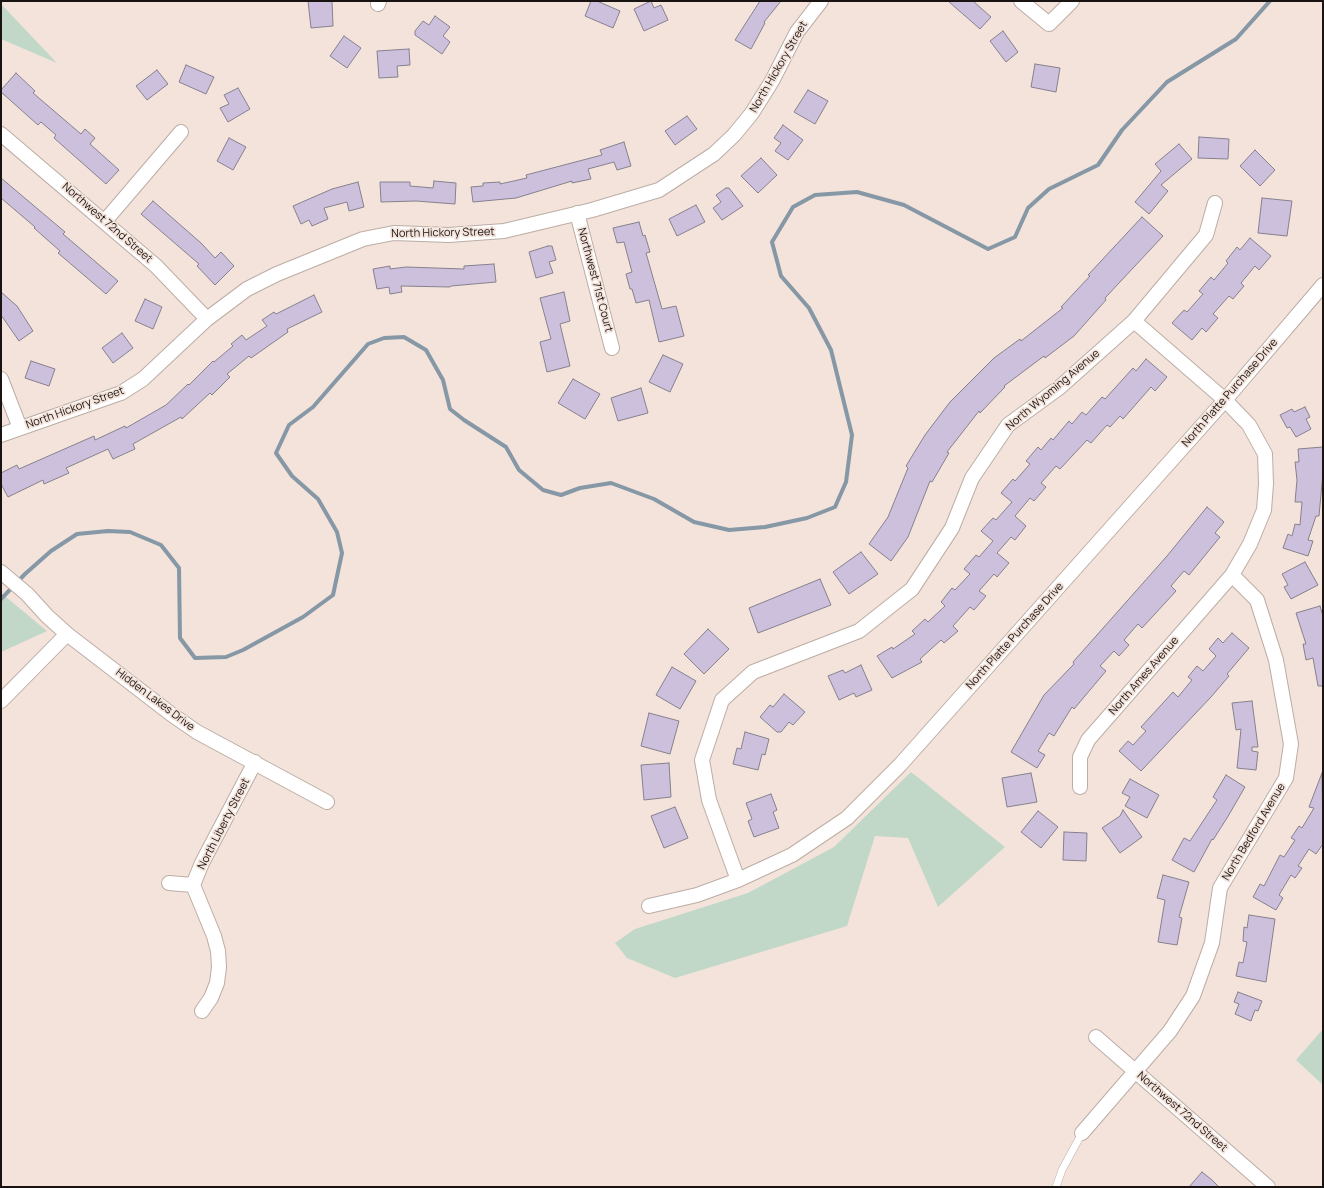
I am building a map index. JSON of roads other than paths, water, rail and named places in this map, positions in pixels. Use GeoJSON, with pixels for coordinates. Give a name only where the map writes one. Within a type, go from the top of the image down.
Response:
{"type":"FeatureCollection","features":[{"type":"Feature","properties":{"kind":"street","name":"North Hickory Street"},"geometry":{"type":"LineString","coordinates":[[1,435],[108,398],[131,388],[207,320],[247,289],[261,281],[321,255],[378,234],[394,233],[448,235],[504,231],[592,210],[658,190],[714,154],[734,135],[752,113],[772,81],[797,32],[821,1]]}},
{"type":"Feature","properties":{"kind":"street"},"geometry":{"type":"LineString","coordinates":[[1021,1],[1050,24],[1072,1]]}},
{"type":"Feature","properties":{"kind":"street"},"geometry":{"type":"LineString","coordinates":[[105,221],[181,132]]}},
{"type":"Feature","properties":{"kind":"street","name":"Northwest 72nd Street"},"geometry":{"type":"LineString","coordinates":[[1,134],[156,266],[207,320]]}},
{"type":"Feature","properties":{"kind":"street","name":"North Wyoming Avenue"},"geometry":{"type":"LineString","coordinates":[[738,880],[709,800],[702,760],[722,700],[753,672],[859,631],[912,589],[952,528],[972,478],[1008,425],[1060,387],[1134,321],[1206,235],[1215,203]]}},
{"type":"Feature","properties":{"kind":"street","name":"Northwest 71st Court"},"geometry":{"type":"LineString","coordinates":[[577,213],[612,348]]}},
{"type":"Feature","properties":{"kind":"street","name":"North Platte Purchase Drive"},"geometry":{"type":"LineString","coordinates":[[649,906],[697,895],[738,880],[792,855],[847,818],[900,765],[1225,400],[1323,285]]}},
{"type":"Feature","properties":{"kind":"street","name":"North Ames Avenue"},"geometry":{"type":"LineString","coordinates":[[1080,787],[1080,757],[1088,740],[1232,575],[1250,544],[1264,510],[1265,454],[1249,425],[1225,400],[1134,321]]}},
{"type":"Feature","properties":{"kind":"street"},"geometry":{"type":"LineString","coordinates":[[1,379],[20,428]]}},
{"type":"Feature","properties":{"kind":"street","name":"Hidden Lakes Drive"},"geometry":{"type":"LineString","coordinates":[[4,575],[27,594],[47,616],[68,634],[171,714],[197,732],[327,802]]}},
{"type":"Feature","properties":{"kind":"street","name":"North Bedford Avenue"},"geometry":{"type":"LineString","coordinates":[[1082,1133],[1170,1031],[1193,996],[1212,943],[1220,888],[1286,778],[1292,744],[1276,660],[1257,600],[1232,575]]}},
{"type":"Feature","properties":{"kind":"street"},"geometry":{"type":"LineString","coordinates":[[1,702],[68,634]]}},
{"type":"Feature","properties":{"kind":"street","name":"North Liberty Street"},"geometry":{"type":"LineString","coordinates":[[193,885],[202,863],[255,762]]}},
{"type":"Feature","properties":{"kind":"street"},"geometry":{"type":"LineString","coordinates":[[169,883],[193,885],[214,936],[218,951],[219,967],[217,983],[211,998],[202,1012]]}},
{"type":"Feature","properties":{"kind":"street","name":"Northwest 72nd Street"},"geometry":{"type":"LineString","coordinates":[[1096,1036],[1134,1071],[1268,1187]]}},
{"type":"Feature","properties":{"kind":"lane"},"geometry":{"type":"LineString","coordinates":[[1056,1187],[1062,1170],[1082,1133]]}},
{"type":"Feature","properties":{"kind":"waterway"},"geometry":{"type":"LineString","coordinates":[[1,599],[25,574],[51,551],[77,534],[108,531],[130,532],[161,545],[179,568],[180,638],[195,658],[226,657],[243,650],[303,617],[333,595],[342,553],[337,532],[318,499],[292,476],[276,453],[289,425],[313,407],[368,344],[384,338],[404,337],[426,350],[443,380],[450,409],[464,420],[506,447],[519,470],[543,490],[561,495],[580,488],[611,483],[654,499],[694,522],[729,530],[765,527],[807,518],[835,507],[846,482],[852,435],[831,350],[809,308],[781,276],[772,242],[793,207],[815,195],[857,192],[904,205],[988,249],[1015,237],[1028,208],[1049,189],[1098,165],[1122,130],[1167,82],[1236,39],[1270,1]]}}]}
